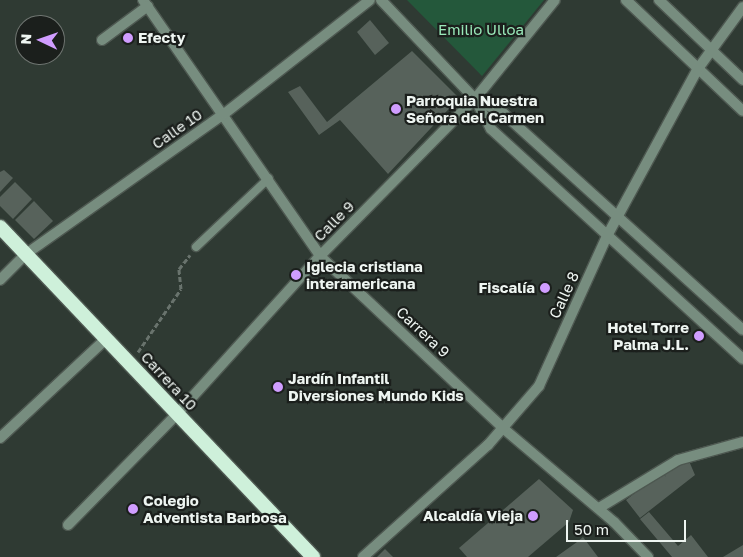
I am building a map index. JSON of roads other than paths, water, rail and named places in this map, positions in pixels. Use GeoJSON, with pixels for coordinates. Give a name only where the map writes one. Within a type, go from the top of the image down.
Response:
{"type":"FeatureCollection","features":[{"type":"Feature","properties":{"kind":"highway","name":"Carrera 10"},"geometry":{"type":"LineString","coordinates":[[0,227],[108,338],[177,414],[314,557]]}},
{"type":"Feature","properties":{"kind":"street","name":"Calle 10"},"geometry":{"type":"LineString","coordinates":[[0,280],[26,254],[224,114],[370,0]]}},
{"type":"Feature","properties":{"kind":"street"},"geometry":{"type":"LineString","coordinates":[[381,0],[475,99],[491,129],[743,359]]}},
{"type":"Feature","properties":{"kind":"street","name":"Calle 9"},"geometry":{"type":"LineString","coordinates":[[68,525],[177,414],[320,256],[475,99],[555,0]]}},
{"type":"Feature","properties":{"kind":"street"},"geometry":{"type":"LineString","coordinates":[[626,0],[696,70],[743,111]]}},
{"type":"Feature","properties":{"kind":"street"},"geometry":{"type":"LineString","coordinates":[[659,0],[710,51],[743,80]]}},
{"type":"Feature","properties":{"kind":"street","name":"Carrera 9"},"geometry":{"type":"LineString","coordinates":[[146,3],[320,256],[504,429],[599,508],[629,536],[647,557]]}},
{"type":"Feature","properties":{"kind":"street"},"geometry":{"type":"LineString","coordinates":[[102,40],[146,3]]}},
{"type":"Feature","properties":{"kind":"street","name":"Calle 8"},"geometry":{"type":"LineString","coordinates":[[363,557],[504,429],[539,386],[607,236],[696,70],[743,8]]}},
{"type":"Feature","properties":{"kind":"street"},"geometry":{"type":"LineString","coordinates":[[475,99],[504,114],[743,330]]}},
{"type":"Feature","properties":{"kind":"street"},"geometry":{"type":"LineString","coordinates":[[0,438],[108,338]]}},
{"type":"Feature","properties":{"kind":"street"},"geometry":{"type":"LineString","coordinates":[[599,508],[678,460],[743,442]]}},
{"type":"Feature","properties":{"kind":"lane"},"geometry":{"type":"LineString","coordinates":[[196,247],[268,178]]}},
{"type":"Feature","properties":{"kind":"place","name":"Efecty"},"geometry":{"type":"Point","coordinates":[128,38]}},
{"type":"Feature","properties":{"kind":"place","name":"Parroquia Nuestra Señora del Carmen"},"geometry":{"type":"Point","coordinates":[396,109]}},
{"type":"Feature","properties":{"kind":"place","name":"Iglecia cristiana interamericana"},"geometry":{"type":"Point","coordinates":[296,275]}},
{"type":"Feature","properties":{"kind":"place","name":"Fiscalía"},"geometry":{"type":"Point","coordinates":[545,288]}},
{"type":"Feature","properties":{"kind":"place","name":"Hotel Torre Palma J.L."},"geometry":{"type":"Point","coordinates":[699,336]}},
{"type":"Feature","properties":{"kind":"place","name":"Jardín Infantil Diversiones Mundo Kids"},"geometry":{"type":"Point","coordinates":[278,387]}},
{"type":"Feature","properties":{"kind":"place","name":"Colegio Adventista Barbosa"},"geometry":{"type":"Point","coordinates":[133,509]}},
{"type":"Feature","properties":{"kind":"place","name":"Alcaldía Vieja"},"geometry":{"type":"Point","coordinates":[533,516]}},
{"type":"Feature","properties":{"kind":"park label","name":"Emilio Ulloa"},"geometry":{"type":"Point","coordinates":[481,30]}}]}
